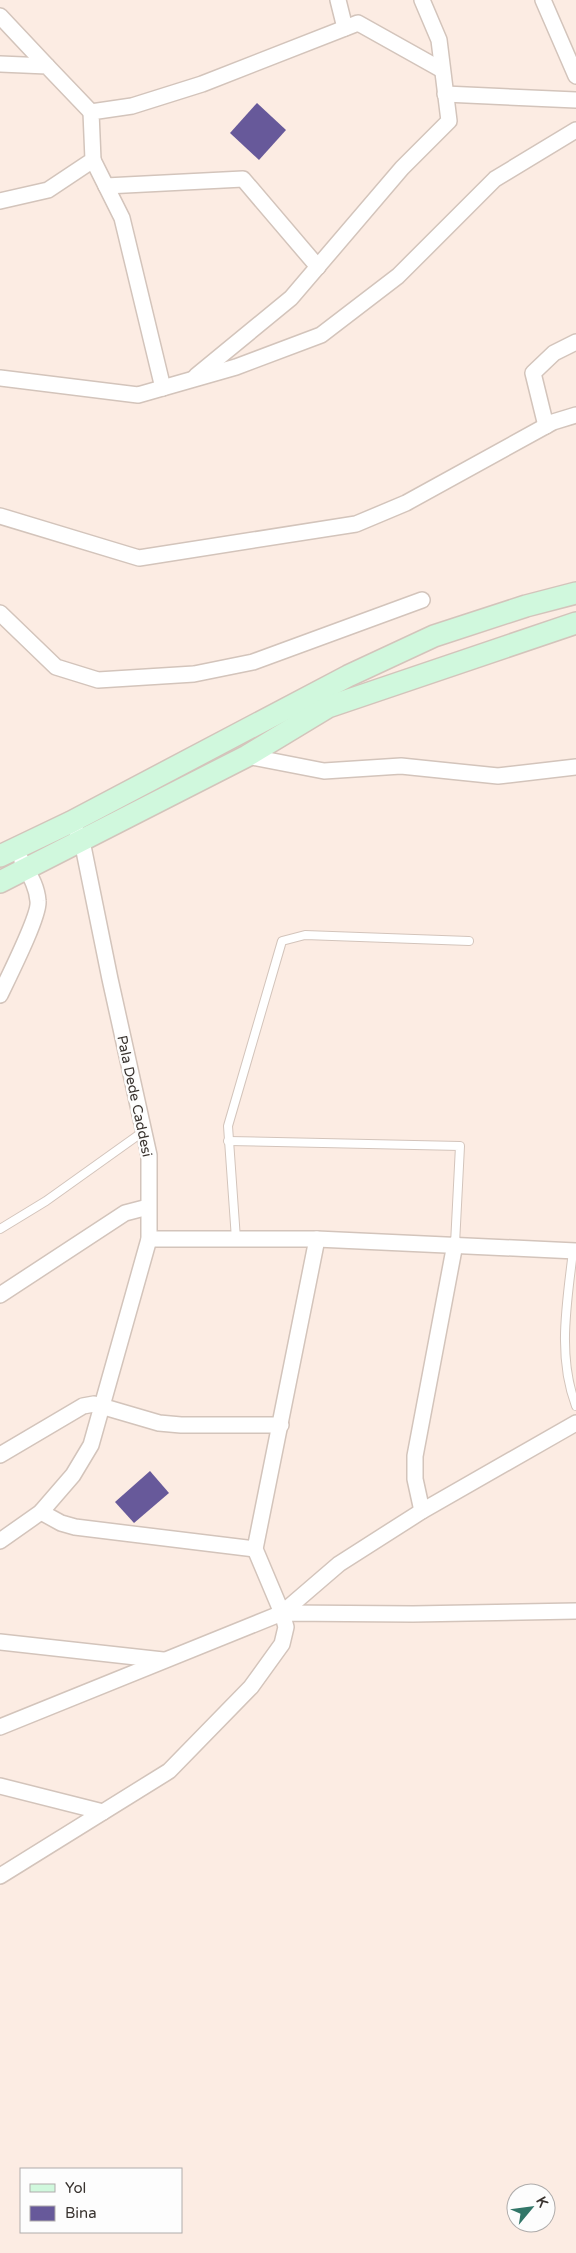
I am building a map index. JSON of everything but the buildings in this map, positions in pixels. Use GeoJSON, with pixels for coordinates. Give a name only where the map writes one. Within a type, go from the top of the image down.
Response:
{"type":"FeatureCollection","features":[{"type":"Feature","properties":{"kind":"street"},"geometry":{"type":"LineString","coordinates":[[338,0],[345,28]]}},
{"type":"Feature","properties":{"kind":"street"},"geometry":{"type":"LineString","coordinates":[[191,380],[292,298],[402,168],[449,121],[439,40],[422,0]]}},
{"type":"Feature","properties":{"kind":"street"},"geometry":{"type":"LineString","coordinates":[[543,0],[576,76]]}},
{"type":"Feature","properties":{"kind":"street"},"geometry":{"type":"LineString","coordinates":[[0,16],[91,112],[93,160],[122,218],[163,388]]}},
{"type":"Feature","properties":{"kind":"street"},"geometry":{"type":"LineString","coordinates":[[91,112],[132,106],[202,84],[358,23],[442,70]]}},
{"type":"Feature","properties":{"kind":"street"},"geometry":{"type":"LineString","coordinates":[[0,64],[48,66]]}},
{"type":"Feature","properties":{"kind":"street"},"geometry":{"type":"LineString","coordinates":[[445,94],[576,100]]}},
{"type":"Feature","properties":{"kind":"street"},"geometry":{"type":"LineString","coordinates":[[0,378],[138,395],[236,367],[321,334],[398,276],[495,179],[576,130]]}},
{"type":"Feature","properties":{"kind":"street"},"geometry":{"type":"LineString","coordinates":[[0,201],[48,190],[93,160]]}},
{"type":"Feature","properties":{"kind":"street"},"geometry":{"type":"LineString","coordinates":[[106,186],[243,179],[318,267]]}},
{"type":"Feature","properties":{"kind":"street"},"geometry":{"type":"LineString","coordinates":[[546,426],[533,373],[554,354],[576,342]]}},
{"type":"Feature","properties":{"kind":"street"},"geometry":{"type":"LineString","coordinates":[[0,516],[139,558],[356,524],[406,504],[546,426],[576,415]]}},
{"type":"Feature","properties":{"kind":"street"},"geometry":{"type":"LineString","coordinates":[[0,995],[30,930],[39,903],[35,886],[26,869],[8,853],[71,822],[348,676],[434,636],[526,606],[576,593]]}},
{"type":"Feature","properties":{"kind":"street"},"geometry":{"type":"LineString","coordinates":[[0,614],[56,667],[98,680],[194,674],[253,662],[422,600]]}},
{"type":"Feature","properties":{"kind":"street"},"geometry":{"type":"LineString","coordinates":[[0,882],[247,756],[328,707],[576,623]]}},
{"type":"Feature","properties":{"kind":"street"},"geometry":{"type":"LineString","coordinates":[[247,756],[324,771],[401,766],[498,776],[576,767]]}},
{"type":"Feature","properties":{"kind":"street","name":"Pala Dede Caddesi"},"geometry":{"type":"LineString","coordinates":[[0,1541],[41,1512],[72,1475],[91,1445],[149,1239],[149,1155],[82,841],[71,822]]}},
{"type":"Feature","properties":{"kind":"street"},"geometry":{"type":"LineString","coordinates":[[0,1295],[125,1214],[148,1208]]}},
{"type":"Feature","properties":{"kind":"street"},"geometry":{"type":"LineString","coordinates":[[149,1239],[317,1239],[575,1251]]}},
{"type":"Feature","properties":{"kind":"street"},"geometry":{"type":"LineString","coordinates":[[0,1876],[169,1771],[252,1687],[282,1644],[286,1627],[255,1549],[317,1239]]}},
{"type":"Feature","properties":{"kind":"street"},"geometry":{"type":"LineString","coordinates":[[422,1511],[415,1479],[415,1456],[455,1244]]}},
{"type":"Feature","properties":{"kind":"street"},"geometry":{"type":"LineString","coordinates":[[0,1455],[83,1406],[94,1404],[103,1405],[129,1415],[159,1423],[181,1425],[280,1425]]}},
{"type":"Feature","properties":{"kind":"street"},"geometry":{"type":"LineString","coordinates":[[0,1727],[282,1614],[339,1564],[422,1511],[576,1423]]}},
{"type":"Feature","properties":{"kind":"street"},"geometry":{"type":"LineString","coordinates":[[41,1512],[61,1523],[75,1527],[255,1549]]}},
{"type":"Feature","properties":{"kind":"street"},"geometry":{"type":"LineString","coordinates":[[282,1614],[576,1611]]}},
{"type":"Feature","properties":{"kind":"street"},"geometry":{"type":"LineString","coordinates":[[0,1642],[164,1660]]}},
{"type":"Feature","properties":{"kind":"street"},"geometry":{"type":"LineString","coordinates":[[0,1786],[103,1812]]}},
{"type":"Feature","properties":{"kind":"lane"},"geometry":{"type":"LineString","coordinates":[[236,1239],[228,1126],[282,941],[306,935],[469,941]]}},
{"type":"Feature","properties":{"kind":"lane"},"geometry":{"type":"LineString","coordinates":[[0,1229],[46,1200],[144,1131]]}},
{"type":"Feature","properties":{"kind":"lane"},"geometry":{"type":"LineString","coordinates":[[228,1141],[460,1146],[455,1244]]}},
{"type":"Feature","properties":{"kind":"lane"},"geometry":{"type":"LineString","coordinates":[[575,1251],[564,1337],[569,1380],[576,1406]]}}]}
